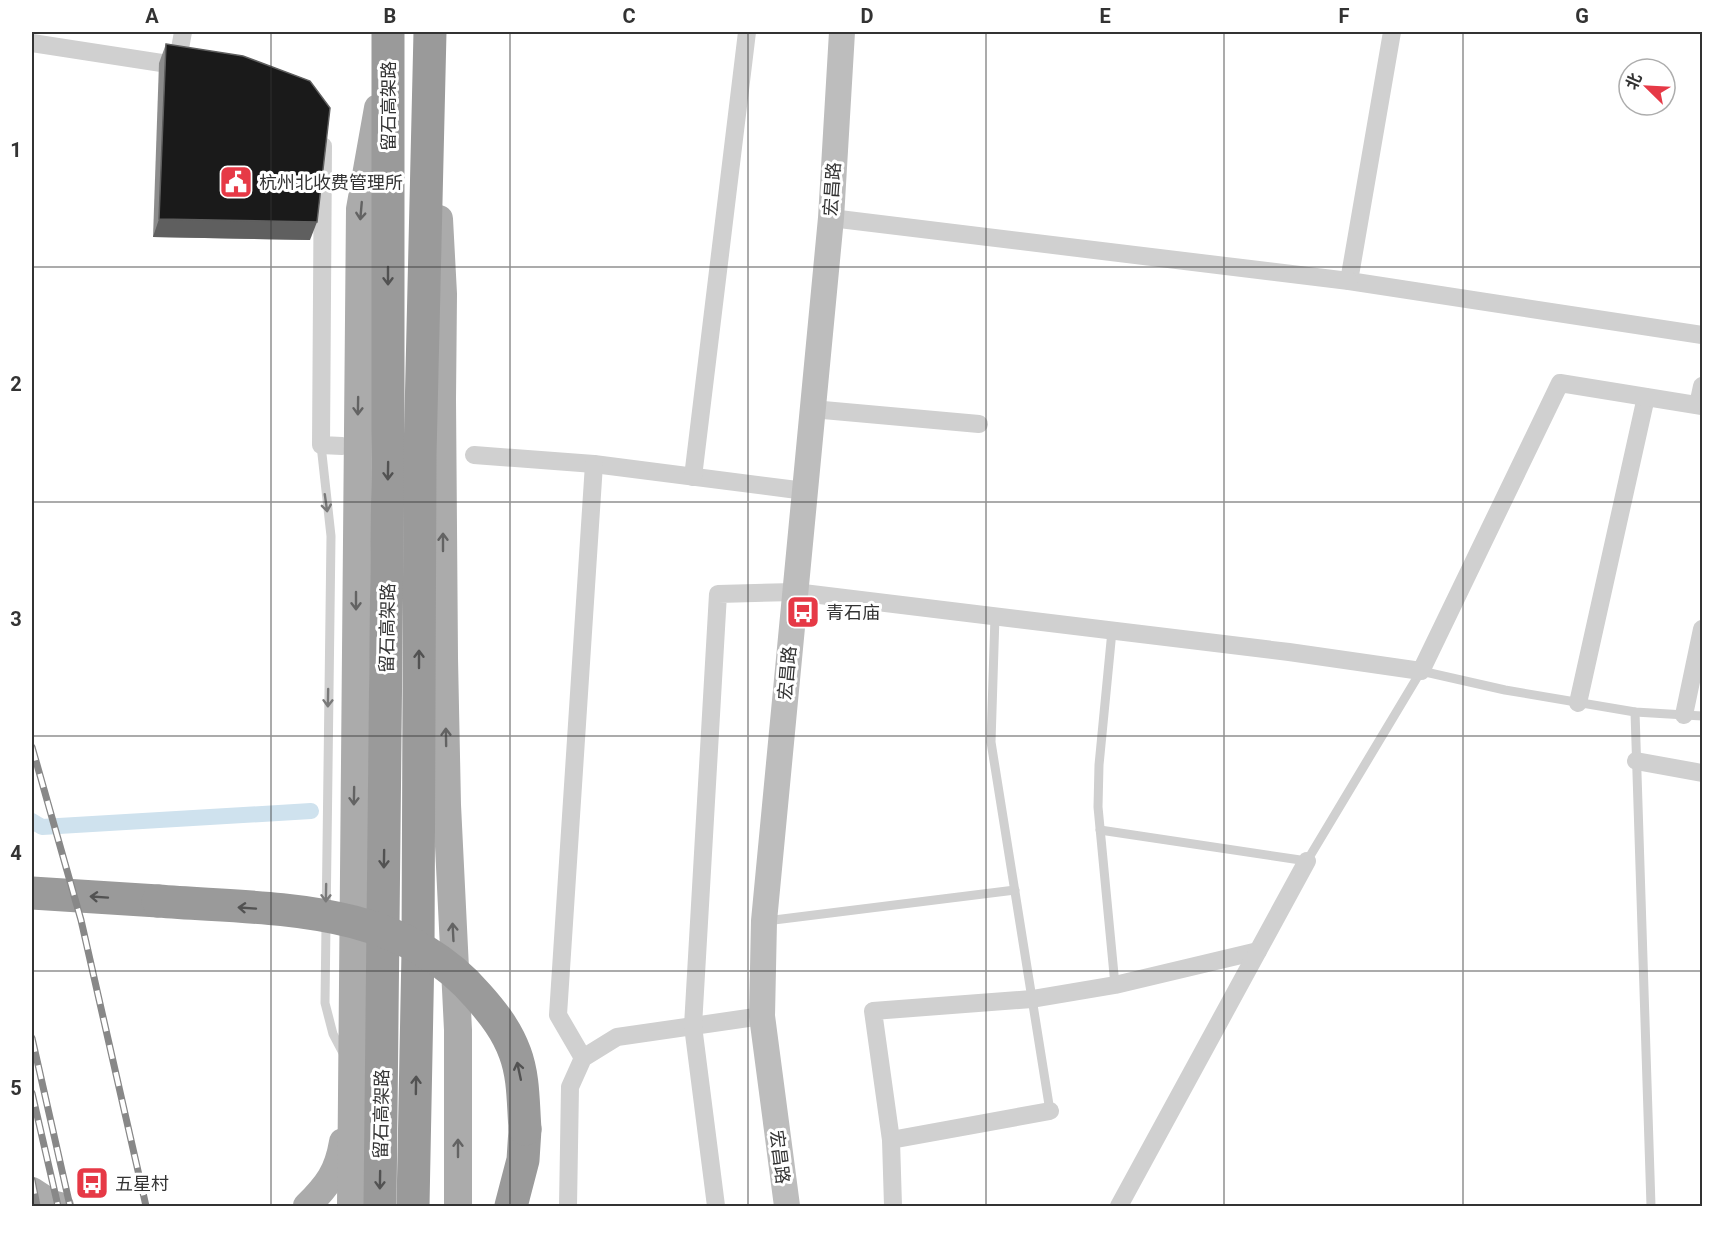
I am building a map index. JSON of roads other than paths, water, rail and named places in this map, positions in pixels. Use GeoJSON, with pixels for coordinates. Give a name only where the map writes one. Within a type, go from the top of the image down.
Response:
{"type":"FeatureCollection","features":[{"type":"Feature","properties":{"kind":"highway","name":"留石高架路"},"geometry":{"type":"LineString","coordinates":[[380,1206],[388,458],[388,41]]}},
{"type":"Feature","properties":{"kind":"highway","name":"留石高架路"},"geometry":{"type":"LineString","coordinates":[[413,1206],[418,951],[420,456],[430,42]]}},
{"type":"Feature","properties":{"kind":"highway"},"geometry":{"type":"LineString","coordinates":[[32,893],[288,910],[336,916],[403,939],[433,955],[466,982],[483,1002],[504,1028],[516,1054],[522,1085],[525,1129],[523,1160],[511,1206]]}},
{"type":"Feature","properties":{"kind":"main road"},"geometry":{"type":"LineString","coordinates":[[351,1206],[360,209],[388,41]]}},
{"type":"Feature","properties":{"kind":"main road"},"geometry":{"type":"LineString","coordinates":[[430,42],[443,294],[444,658],[447,805],[458,1030],[458,1206]]}},
{"type":"Feature","properties":{"kind":"main road"},"geometry":{"type":"LineString","coordinates":[[307,1206],[327,1186],[340,1157],[352,1080]]}},
{"type":"Feature","properties":{"kind":"main road"},"geometry":{"type":"LineString","coordinates":[[32,1191],[52,1204],[60,1206]]}},
{"type":"Feature","properties":{"kind":"street"},"geometry":{"type":"LineString","coordinates":[[177,65],[183,32]]}},
{"type":"Feature","properties":{"kind":"street"},"geometry":{"type":"LineString","coordinates":[[693,477],[747,32]]}},
{"type":"Feature","properties":{"kind":"street","name":"宏昌路"},"geometry":{"type":"LineString","coordinates":[[787,1206],[762,1016],[764,921],[831,218],[842,32]]}},
{"type":"Feature","properties":{"kind":"street"},"geometry":{"type":"LineString","coordinates":[[1349,281],[1392,32]]}},
{"type":"Feature","properties":{"kind":"street"},"geometry":{"type":"LineString","coordinates":[[32,43],[201,69]]}},
{"type":"Feature","properties":{"kind":"street"},"geometry":{"type":"LineString","coordinates":[[323,126],[321,445],[342,446]]}},
{"type":"Feature","properties":{"kind":"street"},"geometry":{"type":"LineString","coordinates":[[831,218],[1349,281],[1702,335]]}},
{"type":"Feature","properties":{"kind":"street"},"geometry":{"type":"LineString","coordinates":[[716,1206],[693,1026],[718,594],[795,592],[1421,671],[1560,383],[1700,406],[1702,386]]}},
{"type":"Feature","properties":{"kind":"street"},"geometry":{"type":"LineString","coordinates":[[1578,703],[1646,397]]}},
{"type":"Feature","properties":{"kind":"street"},"geometry":{"type":"LineString","coordinates":[[812,409],[979,424]]}},
{"type":"Feature","properties":{"kind":"street"},"geometry":{"type":"LineString","coordinates":[[474,455],[594,464],[804,491]]}},
{"type":"Feature","properties":{"kind":"street"},"geometry":{"type":"LineString","coordinates":[[583,1058],[558,1016],[594,464]]}},
{"type":"Feature","properties":{"kind":"street"},"geometry":{"type":"LineString","coordinates":[[1684,715],[1702,629]]}},
{"type":"Feature","properties":{"kind":"street"},"geometry":{"type":"LineString","coordinates":[[1636,761],[1702,773]]}},
{"type":"Feature","properties":{"kind":"street"},"geometry":{"type":"LineString","coordinates":[[1119,1206],[1307,861]]}},
{"type":"Feature","properties":{"kind":"street"},"geometry":{"type":"LineString","coordinates":[[893,1206],[891,1140],[873,1011],[1032,999],[1115,985],[1258,951]]}},
{"type":"Feature","properties":{"kind":"street"},"geometry":{"type":"LineString","coordinates":[[568,1206],[570,1087],[583,1058],[617,1037],[762,1016]]}},
{"type":"Feature","properties":{"kind":"street"},"geometry":{"type":"LineString","coordinates":[[891,1140],[1050,1111]]}},
{"type":"Feature","properties":{"kind":"lane"},"geometry":{"type":"LineString","coordinates":[[321,445],[324,489],[331,536],[325,1003],[333,1034],[352,1080]]}},
{"type":"Feature","properties":{"kind":"lane"},"geometry":{"type":"LineString","coordinates":[[995,616],[991,742],[1050,1111]]}},
{"type":"Feature","properties":{"kind":"lane"},"geometry":{"type":"LineString","coordinates":[[1112,631],[1099,765],[1100,830],[1115,985]]}},
{"type":"Feature","properties":{"kind":"lane"},"geometry":{"type":"LineString","coordinates":[[1100,830],[1307,861],[1421,671],[1504,690],[1578,703],[1635,712],[1702,716]]}},
{"type":"Feature","properties":{"kind":"lane"},"geometry":{"type":"LineString","coordinates":[[1635,712],[1651,1206]]}},
{"type":"Feature","properties":{"kind":"lane"},"geometry":{"type":"LineString","coordinates":[[764,921],[1015,890]]}},
{"type":"Feature","properties":{"kind":"waterway"},"geometry":{"type":"LineString","coordinates":[[32,821],[42,827],[311,811]]}},
{"type":"Feature","properties":{"kind":"railway"},"geometry":{"type":"LineString","coordinates":[[32,747],[81,920],[146,1206]]}},
{"type":"Feature","properties":{"kind":"railway"},"geometry":{"type":"LineString","coordinates":[[32,1038],[70,1206]]}},
{"type":"Feature","properties":{"kind":"railway"},"geometry":{"type":"LineString","coordinates":[[32,1093],[58,1206]]}},
{"type":"Feature","properties":{"kind":"railway"},"geometry":{"type":"LineString","coordinates":[[32,1180],[37,1206]]}},
{"type":"Feature","properties":{"kind":"place","name":"杭州北收费管理所"},"geometry":{"type":"Point","coordinates":[236,182]}},
{"type":"Feature","properties":{"kind":"place","name":"青石庙"},"geometry":{"type":"Point","coordinates":[803,612]}},
{"type":"Feature","properties":{"kind":"place","name":"五星村"},"geometry":{"type":"Point","coordinates":[92,1183]}}]}
